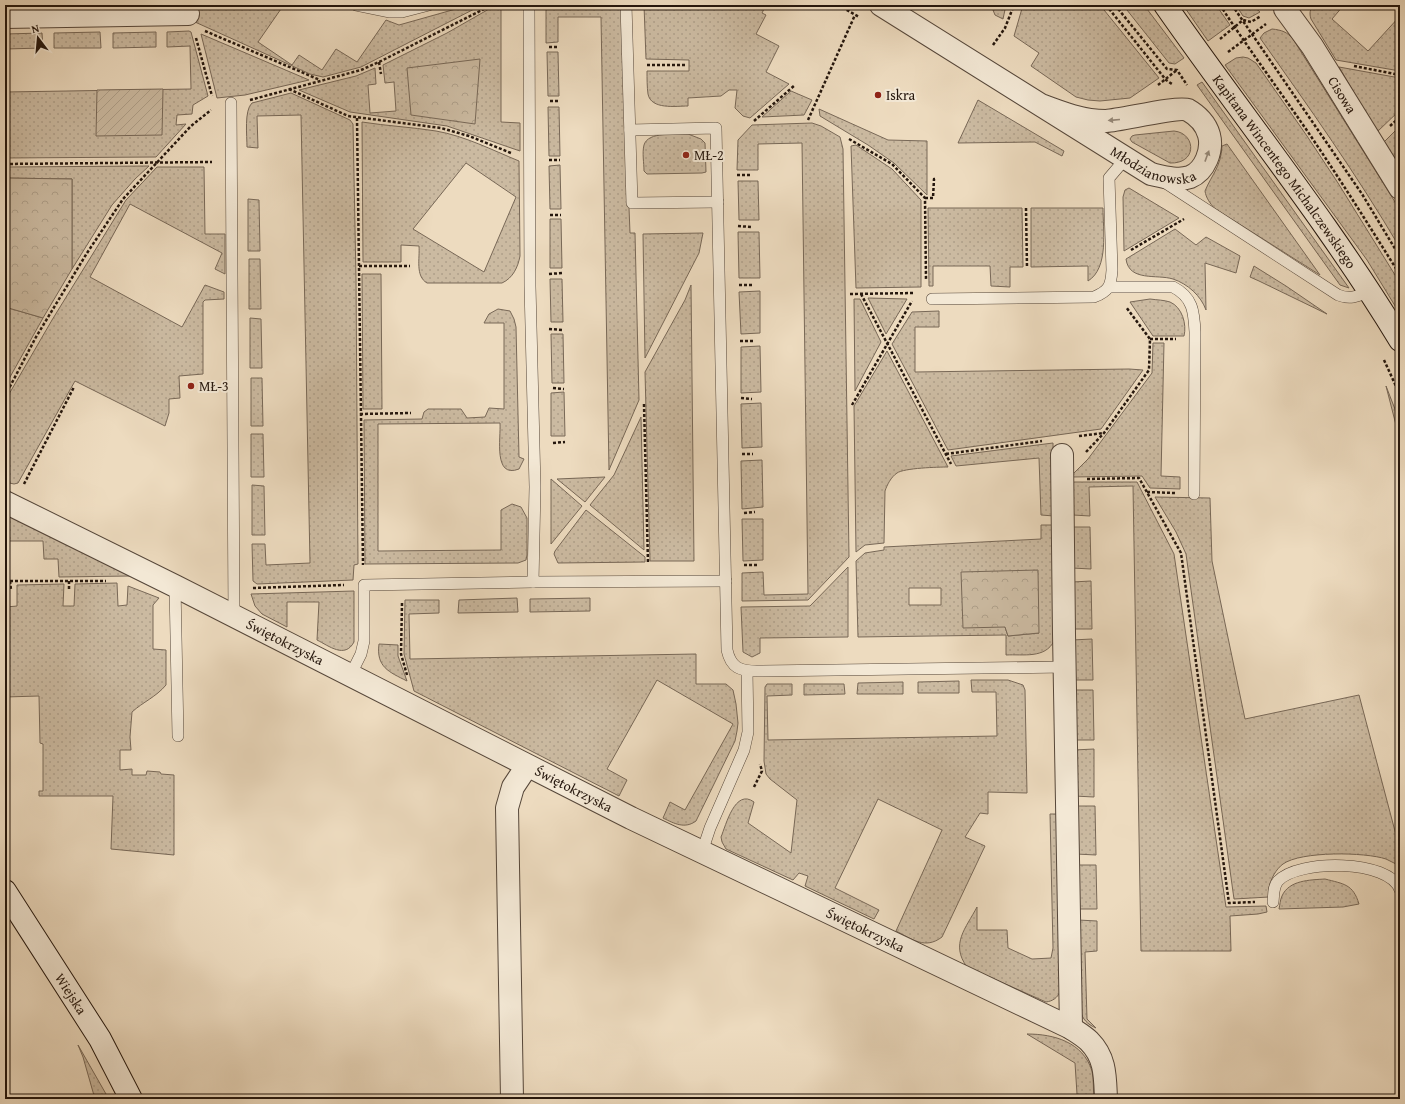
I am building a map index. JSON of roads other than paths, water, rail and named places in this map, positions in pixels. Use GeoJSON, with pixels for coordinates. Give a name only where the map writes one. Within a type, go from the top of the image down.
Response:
{"type":"FeatureCollection","features":[{"type":"Feature","properties":{"kind":"street","name":"Młodzianowska"},"geometry":{"type":"LineString","coordinates":[[881,5],[1041,105],[1152,174],[1166,178],[1180,179],[1191,176],[1201,169],[1210,149],[1209,135],[1204,123],[1186,109],[1127,119],[1105,121],[1072,116],[1041,105]]}},
{"type":"Feature","properties":{"kind":"street","name":"Kapitana Wincentego Michalczewskiego"},"geometry":{"type":"LineString","coordinates":[[1165,5],[1370,291],[1400,340]]}},
{"type":"Feature","properties":{"kind":"street","name":"Cisowa"},"geometry":{"type":"LineString","coordinates":[[1289,5],[1285,9],[1320,59],[1400,188]]}},
{"type":"Feature","properties":{"kind":"street"},"geometry":{"type":"LineString","coordinates":[[5,18],[137,10],[188,14]]}},
{"type":"Feature","properties":{"kind":"street"},"geometry":{"type":"LineString","coordinates":[[1058,462],[1064,667],[1071,1028]]}},
{"type":"Feature","properties":{"kind":"street","name":"Świętokrzyska"},"geometry":{"type":"LineString","coordinates":[[13,495],[175,586],[630,818],[1071,1028],[1089,1041],[1100,1056],[1105,1071],[1106,1099]]}},
{"type":"Feature","properties":{"kind":"street"},"geometry":{"type":"LineString","coordinates":[[512,1099],[507,808],[513,787],[527,766]]}},
{"type":"Feature","properties":{"kind":"street","name":"Wiejska"},"geometry":{"type":"LineString","coordinates":[[5,891],[100,1039],[131,1099]]}},
{"type":"Feature","properties":{"kind":"lane"},"geometry":{"type":"LineString","coordinates":[[356,5],[390,12],[402,12],[429,5]]}},
{"type":"Feature","properties":{"kind":"lane"},"geometry":{"type":"LineString","coordinates":[[529,5],[530,286],[535,487],[533,582]]}},
{"type":"Feature","properties":{"kind":"lane"},"geometry":{"type":"LineString","coordinates":[[626,5],[632,203],[718,202]]}},
{"type":"Feature","properties":{"kind":"lane"},"geometry":{"type":"LineString","coordinates":[[231,104],[234,616]]}},
{"type":"Feature","properties":{"kind":"lane"},"geometry":{"type":"LineString","coordinates":[[630,130],[716,128],[727,650],[729,658],[740,669],[747,671],[1064,667]]}},
{"type":"Feature","properties":{"kind":"lane"},"geometry":{"type":"LineString","coordinates":[[932,299],[1094,297],[1105,292],[1112,279],[1109,178],[1126,158]]}},
{"type":"Feature","properties":{"kind":"lane"},"geometry":{"type":"LineString","coordinates":[[1152,174],[1338,295],[1345,298],[1352,298],[1370,291]]}},
{"type":"Feature","properties":{"kind":"lane"},"geometry":{"type":"LineString","coordinates":[[1109,287],[1173,287],[1180,290],[1187,296],[1190,302],[1193,310],[1196,332],[1194,494]]}},
{"type":"Feature","properties":{"kind":"lane"},"geometry":{"type":"LineString","coordinates":[[350,676],[361,654],[364,641],[364,584],[726,581]]}},
{"type":"Feature","properties":{"kind":"lane"},"geometry":{"type":"LineString","coordinates":[[175,586],[178,736]]}},
{"type":"Feature","properties":{"kind":"lane"},"geometry":{"type":"LineString","coordinates":[[702,852],[710,828],[744,750],[748,732],[747,671]]}},
{"type":"Feature","properties":{"kind":"lane"},"geometry":{"type":"LineString","coordinates":[[1273,902],[1274,888],[1279,881],[1292,872],[1304,868],[1330,866],[1364,868],[1387,876],[1398,885],[1400,890]]}},
{"type":"Feature","properties":{"kind":"place","name":"Iskra"},"geometry":{"type":"Point","coordinates":[878,95]}},
{"type":"Feature","properties":{"kind":"place","name":"MŁ-2"},"geometry":{"type":"Point","coordinates":[686,155]}},
{"type":"Feature","properties":{"kind":"place","name":"MŁ-3"},"geometry":{"type":"Point","coordinates":[191,386]}}]}
